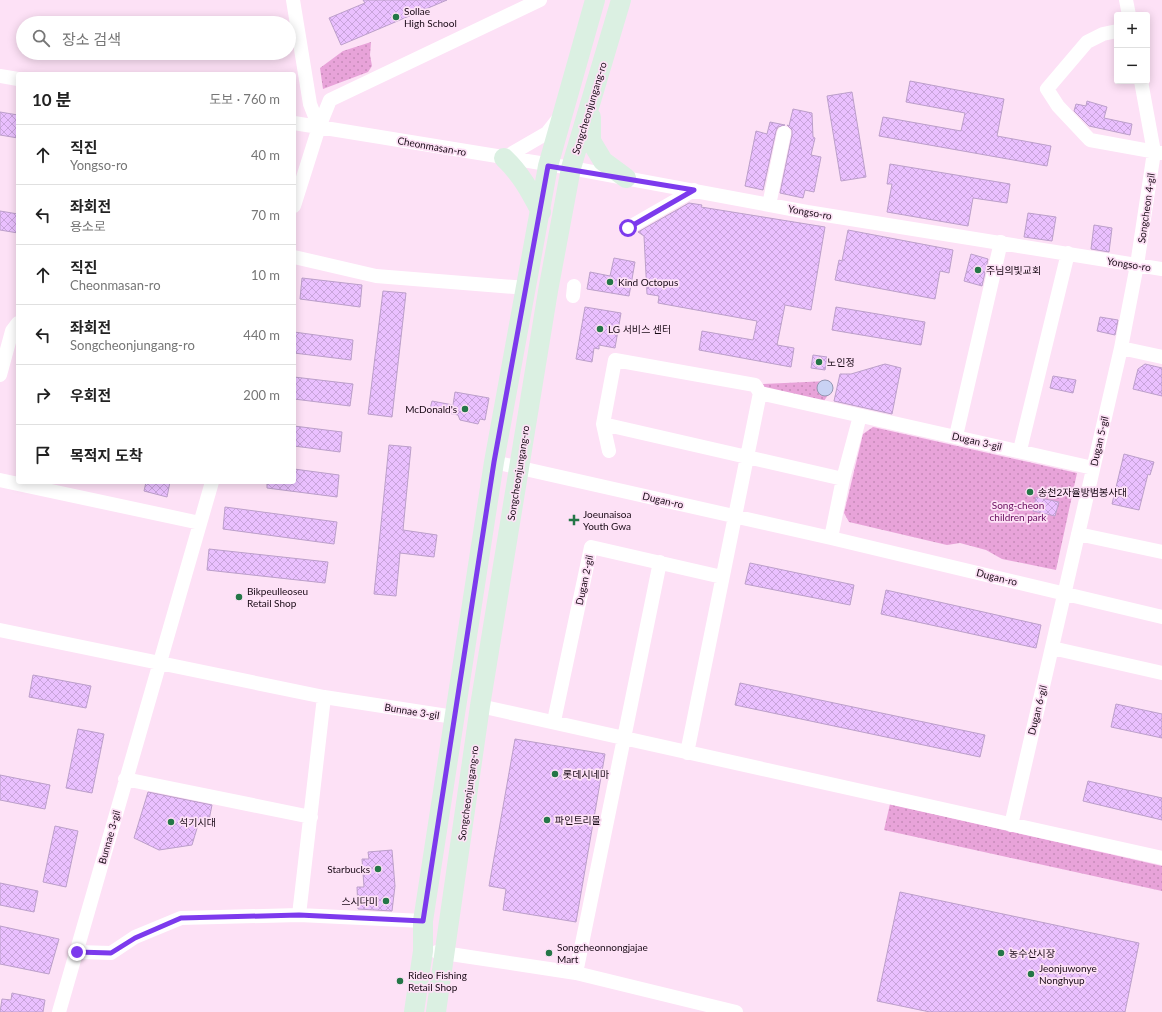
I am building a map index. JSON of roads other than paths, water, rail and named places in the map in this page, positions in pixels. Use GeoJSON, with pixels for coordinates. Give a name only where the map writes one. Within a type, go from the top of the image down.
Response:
{"type":"FeatureCollection","features":[{"type":"Feature","properties":{"kind":"street"},"geometry":{"type":"LineString","coordinates":[[293,0],[296,16]]}},
{"type":"Feature","properties":{"kind":"street"},"geometry":{"type":"LineString","coordinates":[[296,200],[319,127],[330,100],[540,0]]}},
{"type":"Feature","properties":{"kind":"street"},"geometry":{"type":"LineString","coordinates":[[414,1012],[423,951],[423,921],[494,462],[527,288],[548,166],[595,0]]}},
{"type":"Feature","properties":{"kind":"street","name":"Songcheonjungang-ro"},"geometry":{"type":"LineString","coordinates":[[436,1012],[446,953],[480,706],[548,292],[571,168],[621,0]]}},
{"type":"Feature","properties":{"kind":"street"},"geometry":{"type":"LineString","coordinates":[[1126,0],[1128,12]]}},
{"type":"Feature","properties":{"kind":"street"},"geometry":{"type":"LineString","coordinates":[[296,18],[310,104],[319,127]]}},
{"type":"Feature","properties":{"kind":"street"},"geometry":{"type":"LineString","coordinates":[[1114,32],[1103,34],[1087,42],[1047,89],[1058,106],[1090,140],[1158,152]]}},
{"type":"Feature","properties":{"kind":"street"},"geometry":{"type":"LineString","coordinates":[[0,76],[16,79]]}},
{"type":"Feature","properties":{"kind":"street","name":"Songcheon 4-gil"},"geometry":{"type":"LineString","coordinates":[[1137,265],[1158,152],[1142,84]]}},
{"type":"Feature","properties":{"kind":"street"},"geometry":{"type":"LineString","coordinates":[[590,102],[591,141],[603,161],[626,178]]}},
{"type":"Feature","properties":{"kind":"street"},"geometry":{"type":"LineString","coordinates":[[540,212],[524,180],[504,158],[530,145],[547,133],[563,113]]}},
{"type":"Feature","properties":{"kind":"street","name":"Cheonmasan-ro"},"geometry":{"type":"LineString","coordinates":[[296,123],[626,178]]}},
{"type":"Feature","properties":{"kind":"street"},"geometry":{"type":"LineString","coordinates":[[769,205],[784,133]]}},
{"type":"Feature","properties":{"kind":"street","name":"Yongso-ro"},"geometry":{"type":"LineString","coordinates":[[626,178],[769,205],[1162,269]]}},
{"type":"Feature","properties":{"kind":"street"},"geometry":{"type":"LineString","coordinates":[[628,228],[694,190]]}},
{"type":"Feature","properties":{"kind":"street"},"geometry":{"type":"LineString","coordinates":[[956,436],[1001,242]]}},
{"type":"Feature","properties":{"kind":"street"},"geometry":{"type":"LineString","coordinates":[[1020,450],[1068,253]]}},
{"type":"Feature","properties":{"kind":"street"},"geometry":{"type":"LineString","coordinates":[[296,257],[376,276],[527,288]]}},
{"type":"Feature","properties":{"kind":"street","name":"Dugan 5-gil"},"geometry":{"type":"LineString","coordinates":[[1064,595],[1121,348],[1137,265]]}},
{"type":"Feature","properties":{"kind":"street"},"geometry":{"type":"LineString","coordinates":[[0,375],[12,331],[16,326]]}},
{"type":"Feature","properties":{"kind":"street"},"geometry":{"type":"LineString","coordinates":[[1121,348],[1162,357]]}},
{"type":"Feature","properties":{"kind":"street","name":"Dugan 3-gil"},"geometry":{"type":"LineString","coordinates":[[603,424],[615,360],[755,385],[760,393],[1020,450],[1093,468]]}},
{"type":"Feature","properties":{"kind":"street"},"geometry":{"type":"LineString","coordinates":[[687,753],[746,456],[760,393]]}},
{"type":"Feature","properties":{"kind":"street"},"geometry":{"type":"LineString","coordinates":[[831,538],[843,479],[860,416]]}},
{"type":"Feature","properties":{"kind":"street"},"geometry":{"type":"LineString","coordinates":[[609,451],[603,424],[843,479]]}},
{"type":"Feature","properties":{"kind":"street","name":"Dugan-ro"},"geometry":{"type":"LineString","coordinates":[[494,462],[831,538],[1001,578],[1064,595],[1162,617]]}},
{"type":"Feature","properties":{"kind":"street"},"geometry":{"type":"LineString","coordinates":[[0,480],[16,483]]}},
{"type":"Feature","properties":{"kind":"street"},"geometry":{"type":"LineString","coordinates":[[19,484],[200,522]]}},
{"type":"Feature","properties":{"kind":"street"},"geometry":{"type":"LineString","coordinates":[[159,662],[211,484]]}},
{"type":"Feature","properties":{"kind":"street"},"geometry":{"type":"LineString","coordinates":[[1078,534],[1162,551]]}},
{"type":"Feature","properties":{"kind":"street","name":"Dugan 2-gil"},"geometry":{"type":"LineString","coordinates":[[554,721],[591,547],[722,577]]}},
{"type":"Feature","properties":{"kind":"street"},"geometry":{"type":"LineString","coordinates":[[576,973],[623,737],[660,562]]}},
{"type":"Feature","properties":{"kind":"street","name":"Dugan 6-gil"},"geometry":{"type":"LineString","coordinates":[[1011,825],[1064,595]]}},
{"type":"Feature","properties":{"kind":"street","name":"Bunnae 3-gil"},"geometry":{"type":"LineString","coordinates":[[0,630],[324,697],[454,717]]}},
{"type":"Feature","properties":{"kind":"street"},"geometry":{"type":"LineString","coordinates":[[1052,648],[1162,674]]}},
{"type":"Feature","properties":{"kind":"street","name":"Bunnae 3-gil"},"geometry":{"type":"LineString","coordinates":[[59,1012],[159,662]]}},
{"type":"Feature","properties":{"kind":"street"},"geometry":{"type":"LineString","coordinates":[[299,915],[324,697]]}},
{"type":"Feature","properties":{"kind":"street"},"geometry":{"type":"LineString","coordinates":[[480,706],[554,721],[687,753],[1162,858]]}},
{"type":"Feature","properties":{"kind":"street"},"geometry":{"type":"LineString","coordinates":[[125,779],[311,817]]}},
{"type":"Feature","properties":{"kind":"street"},"geometry":{"type":"LineString","coordinates":[[77,952],[111,953],[135,938],[181,918],[299,915],[423,921]]}},
{"type":"Feature","properties":{"kind":"street"},"geometry":{"type":"LineString","coordinates":[[423,951],[446,953],[576,973],[736,1012]]}},
{"type":"Feature","properties":{"kind":"water"},"geometry":{"type":"Polygon","coordinates":[[[825,380],[832,385],[833,388],[828,395],[825,396],[818,391],[817,388],[822,381],[825,380]]]}},
{"type":"Feature","properties":{"kind":"place","name":"Sollae High School"},"geometry":{"type":"Point","coordinates":[396,17]}},
{"type":"Feature","properties":{"kind":"place","name":"주님의빛교회"},"geometry":{"type":"Point","coordinates":[978,270]}},
{"type":"Feature","properties":{"kind":"place","name":"Kind Octopus"},"geometry":{"type":"Point","coordinates":[610,282]}},
{"type":"Feature","properties":{"kind":"place","name":"LG 서비스 센터"},"geometry":{"type":"Point","coordinates":[600,329]}},
{"type":"Feature","properties":{"kind":"place","name":"노인정"},"geometry":{"type":"Point","coordinates":[819,362]}},
{"type":"Feature","properties":{"kind":"place","name":"McDonald's"},"geometry":{"type":"Point","coordinates":[465,409]}},
{"type":"Feature","properties":{"kind":"place","name":"송천2자율방범봉사대"},"geometry":{"type":"Point","coordinates":[1030,492]}},
{"type":"Feature","properties":{"kind":"place","name":"Joeunaisoa Youth Gwa"},"geometry":{"type":"Point","coordinates":[574,520]}},
{"type":"Feature","properties":{"kind":"place","name":"Bikpeulleoseu Retail Shop"},"geometry":{"type":"Point","coordinates":[239,597]}},
{"type":"Feature","properties":{"kind":"place","name":"롯데시네마"},"geometry":{"type":"Point","coordinates":[555,774]}},
{"type":"Feature","properties":{"kind":"place","name":"파인트리몰"},"geometry":{"type":"Point","coordinates":[547,820]}},
{"type":"Feature","properties":{"kind":"place","name":"석기시대"},"geometry":{"type":"Point","coordinates":[171,822]}},
{"type":"Feature","properties":{"kind":"place","name":"Starbucks"},"geometry":{"type":"Point","coordinates":[378,869]}},
{"type":"Feature","properties":{"kind":"place","name":"스시다미"},"geometry":{"type":"Point","coordinates":[386,901]}},
{"type":"Feature","properties":{"kind":"place","name":"Songcheonnongjajae Mart"},"geometry":{"type":"Point","coordinates":[549,953]}},
{"type":"Feature","properties":{"kind":"place","name":"농수산시장"},"geometry":{"type":"Point","coordinates":[1001,953]}},
{"type":"Feature","properties":{"kind":"place","name":"Jeonjuwonye Nonghyup"},"geometry":{"type":"Point","coordinates":[1031,974]}},
{"type":"Feature","properties":{"kind":"place","name":"Rideo Fishing Retail Shop"},"geometry":{"type":"Point","coordinates":[400,981]}},
{"type":"Feature","properties":{"kind":"park label","name":"Song-cheon children park"},"geometry":{"type":"Point","coordinates":[1018,510]}}]}
